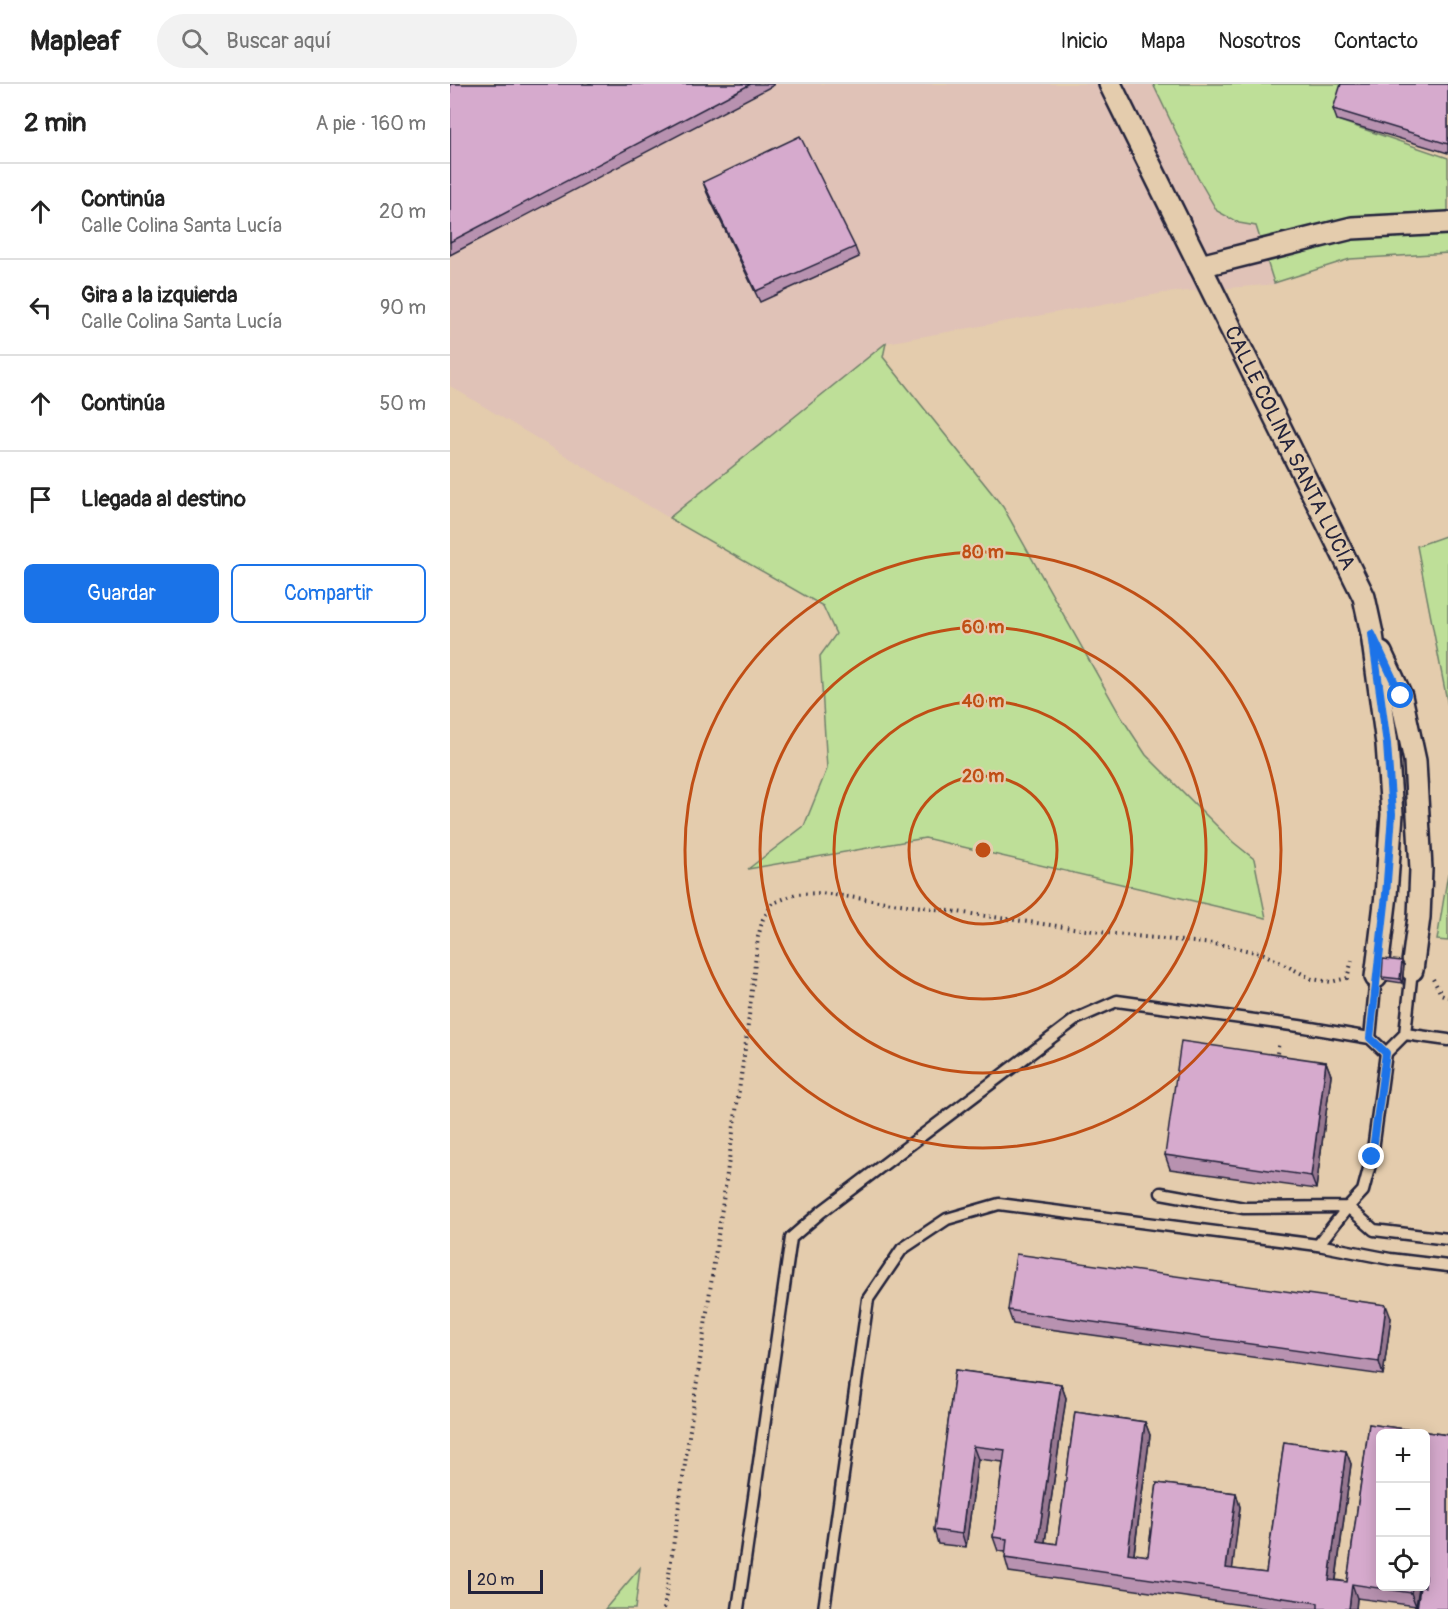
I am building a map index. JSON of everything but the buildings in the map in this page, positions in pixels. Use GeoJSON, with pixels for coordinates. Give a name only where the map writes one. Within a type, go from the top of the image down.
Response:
{"type":"FeatureCollection","features":[{"type":"Feature","properties":{"kind":"street","name":"CALLE COLINA SANTA LUCÍA"},"geometry":{"type":"LineString","coordinates":[[1110,84],[1364,597],[1372,634],[1387,744],[1392,814],[1386,895],[1376,977]]}},
{"type":"Feature","properties":{"kind":"street"},"geometry":{"type":"LineString","coordinates":[[1200,266],[1352,228],[1448,223]]}},
{"type":"Feature","properties":{"kind":"street","name":"CALLE COLINA SANTA LUCÍA"},"geometry":{"type":"LineString","coordinates":[[1372,634],[1401,696],[1414,761],[1421,869],[1419,916],[1412,970]]}},
{"type":"Feature","properties":{"kind":"lane"},"geometry":{"type":"LineString","coordinates":[[1318,1245],[1363,1191],[1372,1157],[1386,1053],[1405,1034],[1412,970]]}},
{"type":"Feature","properties":{"kind":"lane"},"geometry":{"type":"LineString","coordinates":[[1370,1038],[1376,977]]}},
{"type":"Feature","properties":{"kind":"lane"},"geometry":{"type":"LineString","coordinates":[[738,1609],[792,1238],[821,1212],[1076,1018],[1118,1001],[1370,1038],[1386,1053]]}},
{"type":"Feature","properties":{"kind":"lane"},"geometry":{"type":"LineString","coordinates":[[1405,1034],[1448,1040]]}},
{"type":"Feature","properties":{"kind":"lane"},"geometry":{"type":"LineString","coordinates":[[1161,1193],[1244,1208],[1348,1208],[1374,1230],[1448,1239]]}},
{"type":"Feature","properties":{"kind":"lane"},"geometry":{"type":"LineString","coordinates":[[824,1609],[868,1299],[902,1249],[947,1219],[999,1204],[1318,1245],[1390,1259],[1448,1266]]}},
{"type":"Feature","properties":{"kind":"path"},"geometry":{"type":"LineString","coordinates":[[664,1609],[742,1065],[758,937],[763,919],[773,903],[796,894],[821,893],[1115,934],[1223,945],[1264,954],[1312,979],[1331,982],[1347,978],[1353,957]]}},
{"type":"Feature","properties":{"kind":"path"},"geometry":{"type":"LineString","coordinates":[[1434,969],[1433,980],[1441,994],[1448,997]]}},
{"type":"Feature","properties":{"kind":"path"},"geometry":{"type":"LineString","coordinates":[[1274,1067],[1279,1042]]}},
{"type":"Feature","properties":{"kind":"shaded area"},"geometry":{"type":"Polygon","coordinates":[[[450,84],[1153,84],[1198,178],[1239,223],[1261,228],[1278,284],[1164,293],[886,343],[669,518],[450,386],[450,84]]]}},
{"type":"Feature","properties":{"kind":"green space"},"geometry":{"type":"Polygon","coordinates":[[[1153,84],[1348,84],[1337,120],[1448,158],[1448,253],[1350,259],[1274,283],[1256,226],[1239,223],[1217,211],[1198,178],[1153,84]]]}},
{"type":"Feature","properties":{"kind":"green space"},"geometry":{"type":"Polygon","coordinates":[[[886,343],[883,357],[1003,507],[1120,715],[1146,755],[1233,842],[1254,859],[1266,918],[925,838],[748,869],[804,826],[827,769],[820,656],[836,634],[823,606],[669,518],[886,343]]]}},
{"type":"Feature","properties":{"kind":"green space"},"geometry":{"type":"Polygon","coordinates":[[[1448,535],[1448,706],[1417,546],[1448,535]]]}},
{"type":"Feature","properties":{"kind":"green space"},"geometry":{"type":"Polygon","coordinates":[[[1448,873],[1448,941],[1437,940],[1448,873]]]}},
{"type":"Feature","properties":{"kind":"green space"},"geometry":{"type":"Polygon","coordinates":[[[640,1568],[635,1609],[605,1609],[640,1568]]]}},
{"type":"Feature","properties":{"kind":"route"},"geometry":{"type":"LineString","coordinates":[[1372,1157],[1386,1053],[1370,1038],[1386,895],[1392,814],[1387,744],[1372,634],[1401,696]]}}]}
